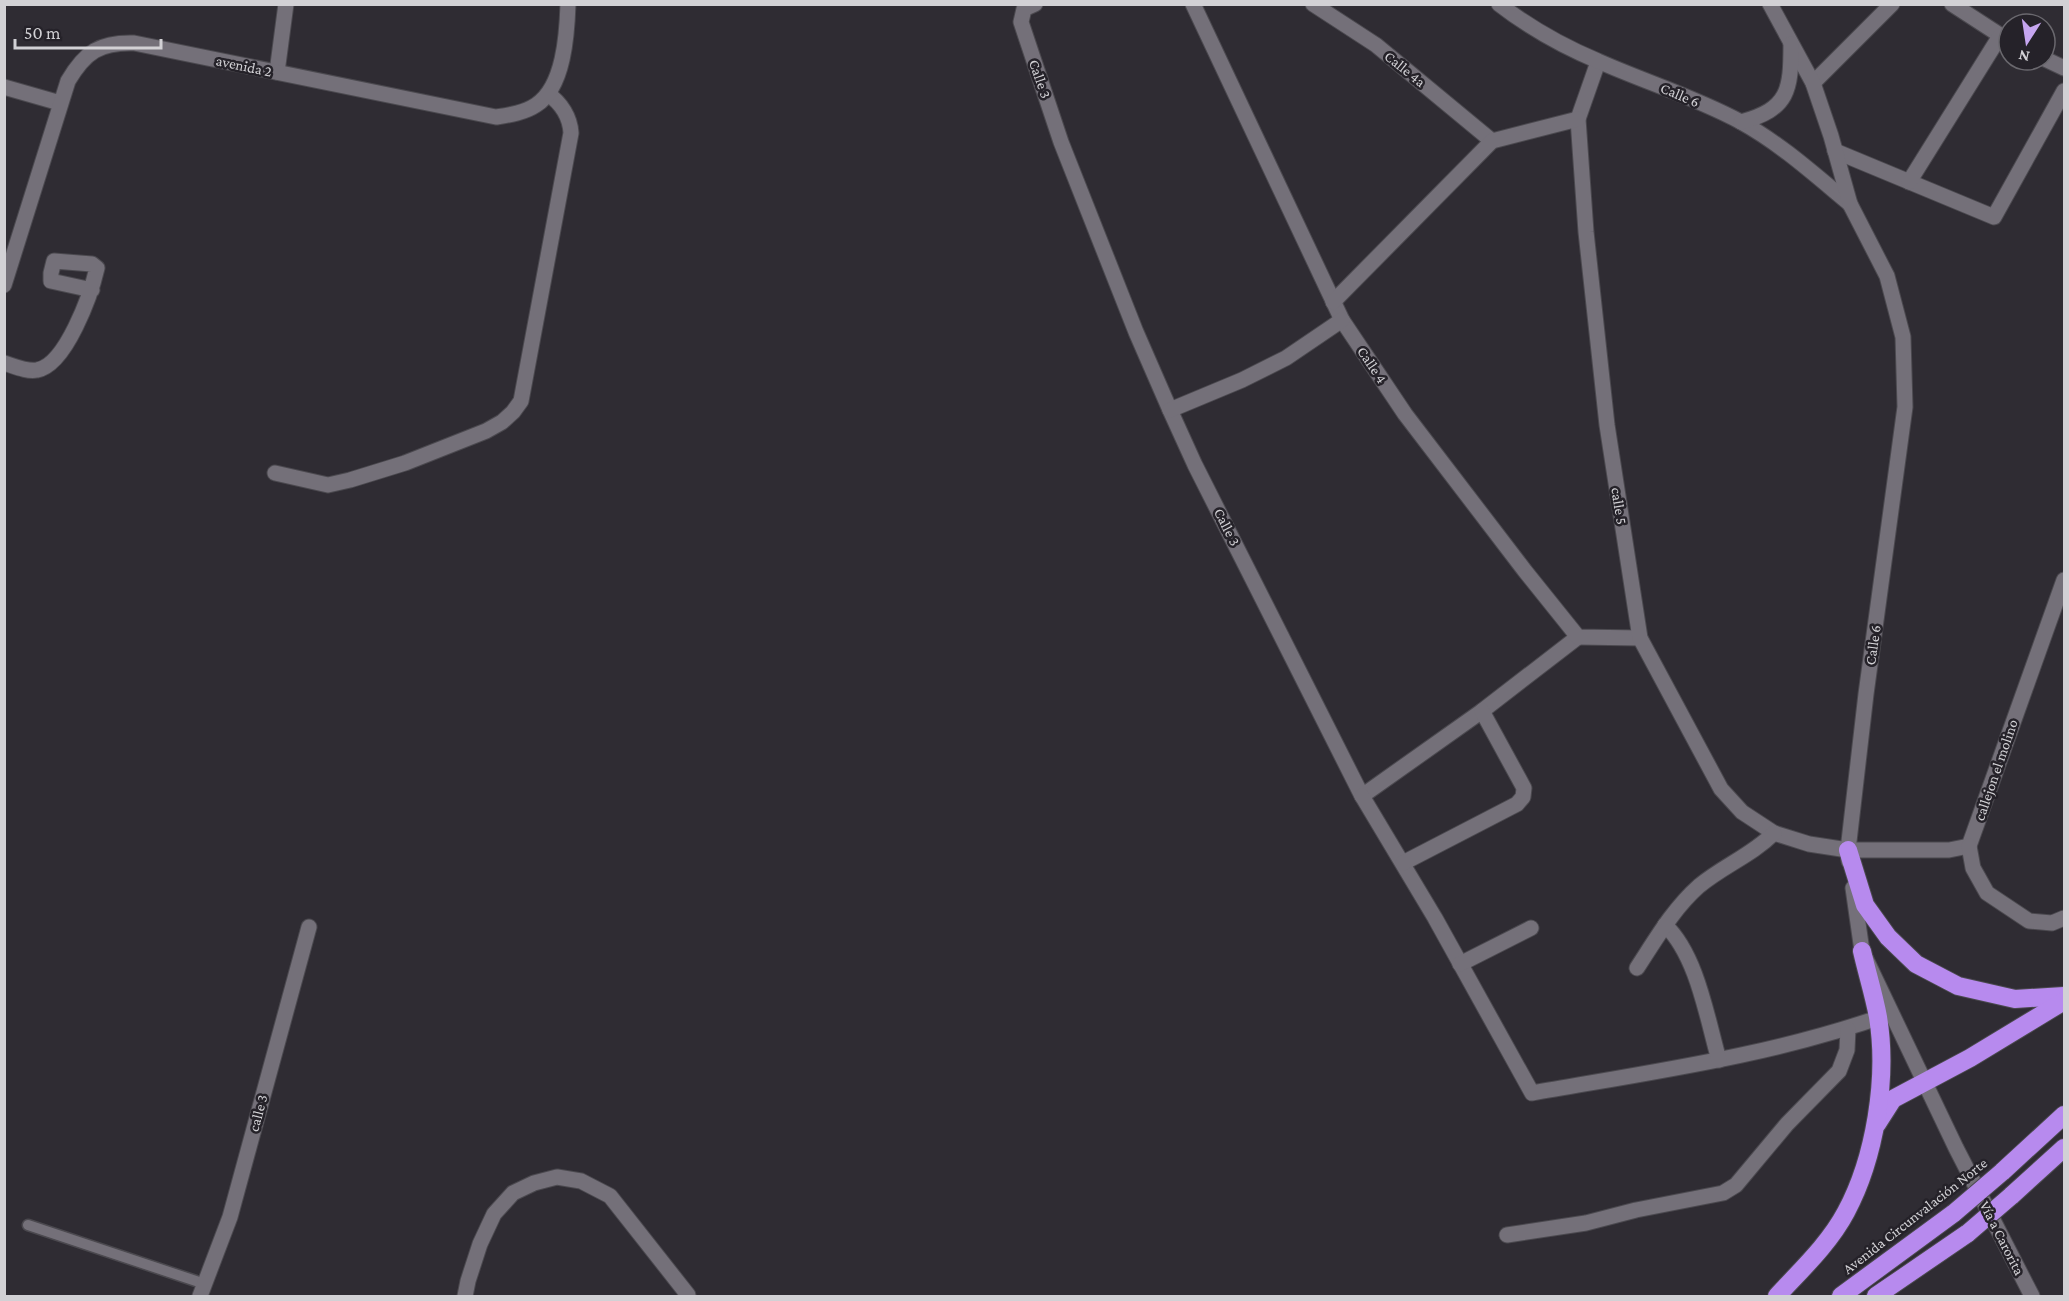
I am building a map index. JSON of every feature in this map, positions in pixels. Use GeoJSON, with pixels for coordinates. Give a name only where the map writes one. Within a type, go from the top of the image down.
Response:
{"type":"FeatureCollection","features":[{"type":"Feature","properties":{"kind":"highway"},"geometry":{"type":"LineString","coordinates":[[1848,850],[1865,905],[1888,937],[1916,964],[1958,986],[2015,999],[2064,996]]}},
{"type":"Feature","properties":{"kind":"highway"},"geometry":{"type":"LineString","coordinates":[[1777,1296],[1817,1254],[1845,1213],[1864,1172],[1876,1126],[1885,1016],[1862,951]]}},
{"type":"Feature","properties":{"kind":"highway"},"geometry":{"type":"LineString","coordinates":[[1876,1126],[1893,1099],[2064,1001]]}},
{"type":"Feature","properties":{"kind":"highway","name":"Avenida Circunvalación Norte"},"geometry":{"type":"LineString","coordinates":[[1841,1296],[1954,1213],[2064,1115]]}},
{"type":"Feature","properties":{"kind":"highway"},"geometry":{"type":"LineString","coordinates":[[1876,1296],[1968,1233],[2064,1148]]}},
{"type":"Feature","properties":{"kind":"street"},"geometry":{"type":"LineString","coordinates":[[277,72],[286,4]]}},
{"type":"Feature","properties":{"kind":"street"},"geometry":{"type":"LineString","coordinates":[[275,473],[328,484],[350,480],[405,463],[486,431],[502,422],[521,401],[571,133],[571,125],[559,102],[548,94],[567,41],[568,4]]}},
{"type":"Feature","properties":{"kind":"street","name":"Calle 3"},"geometry":{"type":"LineString","coordinates":[[1035,4],[1024,9],[1021,22],[1061,142],[1170,410],[1195,465],[1362,796],[1403,863],[1532,1093],[1719,1060]]}},
{"type":"Feature","properties":{"kind":"street","name":"Calle 4"},"geometry":{"type":"LineString","coordinates":[[1193,4],[1342,320],[1405,414],[1578,637]]}},
{"type":"Feature","properties":{"kind":"street","name":"Calle 4a"},"geometry":{"type":"LineString","coordinates":[[1313,4],[1376,45],[1492,141]]}},
{"type":"Feature","properties":{"kind":"street","name":"Calle 6"},"geometry":{"type":"LineString","coordinates":[[1499,4],[1527,26],[1598,62],[1684,95],[1741,122],[1789,153],[1850,204]]}},
{"type":"Feature","properties":{"kind":"street","name":"Calle 6"},"geometry":{"type":"LineString","coordinates":[[1770,4],[1813,83],[1836,151],[1850,204],[1887,276],[1903,337],[1905,407],[1866,694],[1848,850],[1862,951]]}},
{"type":"Feature","properties":{"kind":"street"},"geometry":{"type":"LineString","coordinates":[[1813,83],[1892,4]]}},
{"type":"Feature","properties":{"kind":"street"},"geometry":{"type":"LineString","coordinates":[[1952,4],[1997,34]]}},
{"type":"Feature","properties":{"kind":"street","name":"avenida 2"},"geometry":{"type":"LineString","coordinates":[[4,285],[68,81],[77,64],[89,54],[115,42],[134,43],[496,117],[526,110],[537,105],[548,94]]}},
{"type":"Feature","properties":{"kind":"street"},"geometry":{"type":"LineString","coordinates":[[1741,122],[1770,112],[1781,101],[1789,84],[1791,42]]}},
{"type":"Feature","properties":{"kind":"street"},"geometry":{"type":"LineString","coordinates":[[1909,182],[1997,51]]}},
{"type":"Feature","properties":{"kind":"street","name":"calle 5"},"geometry":{"type":"LineString","coordinates":[[1598,62],[1578,119],[1586,232],[1605,414],[1640,638],[1721,789],[1742,812],[1774,832],[1809,844],[1848,850]]}},
{"type":"Feature","properties":{"kind":"street"},"geometry":{"type":"LineString","coordinates":[[4,87],[60,103]]}},
{"type":"Feature","properties":{"kind":"street"},"geometry":{"type":"LineString","coordinates":[[1836,151],[1994,218],[2064,92]]}},
{"type":"Feature","properties":{"kind":"street"},"geometry":{"type":"LineString","coordinates":[[1333,302],[1492,141],[1578,119]]}},
{"type":"Feature","properties":{"kind":"street"},"geometry":{"type":"LineString","coordinates":[[4,363],[34,371],[47,366],[73,332],[92,290]]}},
{"type":"Feature","properties":{"kind":"street"},"geometry":{"type":"LineString","coordinates":[[1170,410],[1242,380],[1286,357],[1342,320]]}},
{"type":"Feature","properties":{"kind":"street","name":"callejon el molino"},"geometry":{"type":"LineString","coordinates":[[1969,846],[2064,580]]}},
{"type":"Feature","properties":{"kind":"street"},"geometry":{"type":"LineString","coordinates":[[1362,796],[1482,711],[1578,637],[1640,638]]}},
{"type":"Feature","properties":{"kind":"street"},"geometry":{"type":"LineString","coordinates":[[1403,863],[1517,804],[1523,796],[1524,788],[1482,711]]}},
{"type":"Feature","properties":{"kind":"street"},"geometry":{"type":"LineString","coordinates":[[1637,968],[1680,904],[1700,885],[1759,847],[1774,832]]}},
{"type":"Feature","properties":{"kind":"street"},"geometry":{"type":"LineString","coordinates":[[1848,850],[1949,850],[1969,846],[1973,868],[1987,892],[2029,921],[2052,923],[2064,918]]}},
{"type":"Feature","properties":{"kind":"street"},"geometry":{"type":"LineString","coordinates":[[1665,925],[1679,942],[1695,978],[1719,1060],[1848,1029],[1885,1016],[1926,1082]]}},
{"type":"Feature","properties":{"kind":"street","name":"calle 3"},"geometry":{"type":"LineString","coordinates":[[202,1290],[230,1216],[309,927]]}},
{"type":"Feature","properties":{"kind":"street"},"geometry":{"type":"LineString","coordinates":[[1460,964],[1531,927]]}},
{"type":"Feature","properties":{"kind":"street"},"geometry":{"type":"LineString","coordinates":[[1507,1235],[1586,1223],[1636,1210],[1723,1193],[1736,1185],[1786,1124],[1839,1071],[1845,1059],[1848,1029]]}},
{"type":"Feature","properties":{"kind":"street","name":"Vía a Carorita"},"geometry":{"type":"LineString","coordinates":[[1926,1082],[1956,1148],[2032,1296]]}},
{"type":"Feature","properties":{"kind":"street"},"geometry":{"type":"LineString","coordinates":[[465,1296],[480,1244],[494,1214],[513,1193],[534,1183],[557,1177],[581,1181],[610,1196],[688,1295]]}},
{"type":"Feature","properties":{"kind":"lane"},"geometry":{"type":"LineString","coordinates":[[28,1225],[202,1290]]}}]}
